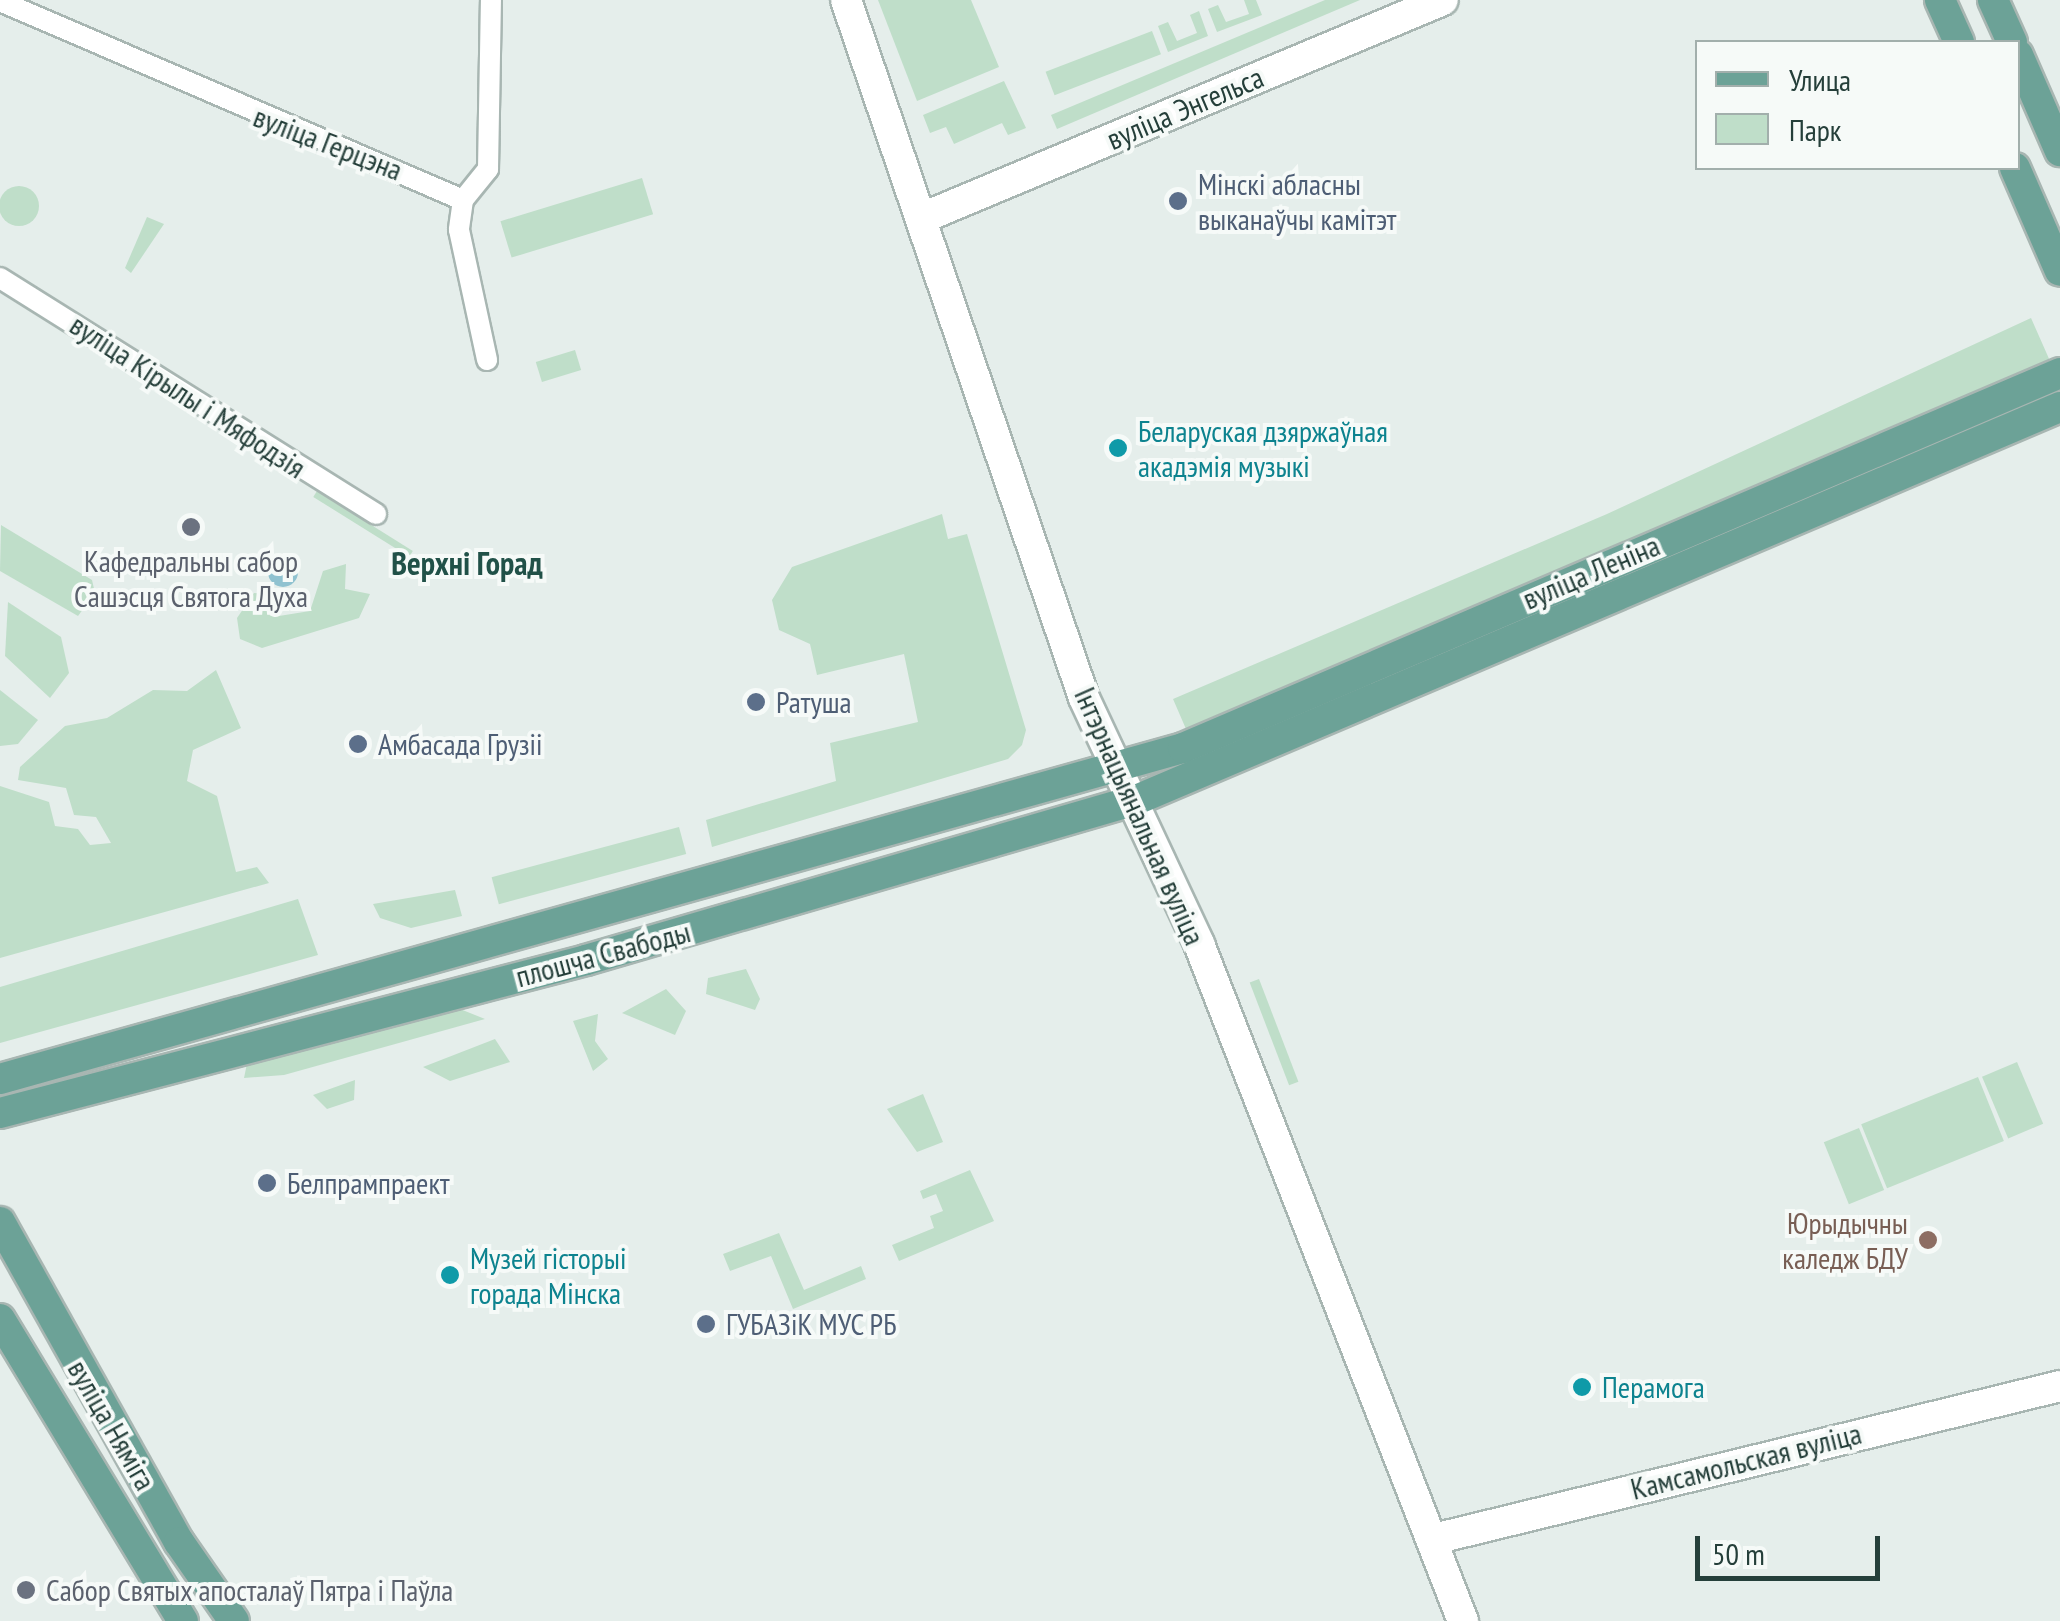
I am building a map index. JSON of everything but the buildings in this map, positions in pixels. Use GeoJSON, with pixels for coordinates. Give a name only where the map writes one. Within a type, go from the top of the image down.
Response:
{"type":"FeatureCollection","features":[{"type":"Feature","properties":{"kind":"main road","name":"Інтэрнацыянальная вуліца"},"geometry":{"type":"LineString","coordinates":[[846,0],[927,216],[1078,682],[1136,800],[1434,1538],[1463,1621]]}},
{"type":"Feature","properties":{"kind":"main road","name":"вуліца Энгельса"},"geometry":{"type":"LineString","coordinates":[[927,216],[1443,0]]}},
{"type":"Feature","properties":{"kind":"main road"},"geometry":{"type":"LineString","coordinates":[[1940,0],[1958,40]]}},
{"type":"Feature","properties":{"kind":"main road"},"geometry":{"type":"LineString","coordinates":[[1993,0],[2011,40]]}},
{"type":"Feature","properties":{"kind":"main road"},"geometry":{"type":"LineString","coordinates":[[2020,60],[2060,151]]}},
{"type":"Feature","properties":{"kind":"main road"},"geometry":{"type":"LineString","coordinates":[[2015,170],[2060,270]]}},
{"type":"Feature","properties":{"kind":"main road","name":"вуліца Леніна"},"geometry":{"type":"LineString","coordinates":[[1121,767],[2060,373]]}},
{"type":"Feature","properties":{"kind":"main road","name":"вуліца Леніна"},"geometry":{"type":"LineString","coordinates":[[1136,800],[2060,407]]}},
{"type":"Feature","properties":{"kind":"main road","name":"плошча Свабоды"},"geometry":{"type":"LineString","coordinates":[[0,1080],[1121,767]]}},
{"type":"Feature","properties":{"kind":"main road","name":"плошча Свабоды"},"geometry":{"type":"LineString","coordinates":[[0,1112],[618,951],[1136,800]]}},
{"type":"Feature","properties":{"kind":"main road","name":"вуліца Няміга"},"geometry":{"type":"LineString","coordinates":[[0,1222],[179,1542],[234,1621]]}},
{"type":"Feature","properties":{"kind":"main road","name":"вуліца Няміга"},"geometry":{"type":"LineString","coordinates":[[0,1319],[183,1621]]}},
{"type":"Feature","properties":{"kind":"main road","name":"Камсамольская вуліца"},"geometry":{"type":"LineString","coordinates":[[1434,1538],[2060,1386]]}},
{"type":"Feature","properties":{"kind":"street","name":"вуліца Герцэна"},"geometry":{"type":"LineString","coordinates":[[27,0],[44,20]]}},
{"type":"Feature","properties":{"kind":"street"},"geometry":{"type":"LineString","coordinates":[[487,360],[459,230],[463,200],[488,169],[491,0]]}},
{"type":"Feature","properties":{"kind":"street","name":"вуліца Герцэна"},"geometry":{"type":"LineString","coordinates":[[0,2],[463,200]]}},
{"type":"Feature","properties":{"kind":"street","name":"вуліца Кірылы і Мяфодзія"},"geometry":{"type":"LineString","coordinates":[[0,278],[376,514]]}},
{"type":"Feature","properties":{"kind":"green space"},"geometry":{"type":"Polygon","coordinates":[[[878,0],[971,0],[999,67],[917,101],[878,0]]]}},
{"type":"Feature","properties":{"kind":"green space"},"geometry":{"type":"Polygon","coordinates":[[[1244,0],[1256,0],[1262,15],[1217,32],[1208,9],[1218,5],[1226,22],[1249,14],[1244,0]]]}},
{"type":"Feature","properties":{"kind":"green space"},"geometry":{"type":"Polygon","coordinates":[[[1325,0],[1360,0],[1057,129],[1051,115],[1325,0]]]}},
{"type":"Feature","properties":{"kind":"green space"},"geometry":{"type":"Polygon","coordinates":[[[1199,11],[1208,36],[1168,52],[1158,26],[1168,22],[1177,41],[1197,33],[1190,15],[1199,11]]]}},
{"type":"Feature","properties":{"kind":"green space"},"geometry":{"type":"Polygon","coordinates":[[[1152,31],[1161,54],[1055,95],[1046,72],[1152,31]]]}},
{"type":"Feature","properties":{"kind":"green space"},"geometry":{"type":"Polygon","coordinates":[[[1004,81],[1026,128],[1008,135],[1002,123],[954,144],[946,127],[930,133],[923,115],[1004,81]]]}},
{"type":"Feature","properties":{"kind":"green space"},"geometry":{"type":"Polygon","coordinates":[[[642,178],[653,214],[512,258],[500,221],[642,178]]]}},
{"type":"Feature","properties":{"kind":"green space"},"geometry":{"type":"Polygon","coordinates":[[[19,186],[33,192],[39,206],[33,220],[19,226],[5,220],[-1,206],[5,192],[19,186]]]}},
{"type":"Feature","properties":{"kind":"green space"},"geometry":{"type":"Polygon","coordinates":[[[147,217],[164,224],[131,273],[125,268],[147,217]]]}},
{"type":"Feature","properties":{"kind":"green space"},"geometry":{"type":"Polygon","coordinates":[[[2031,318],[2050,361],[1186,729],[1173,699],[1607,514],[2031,318]]]}},
{"type":"Feature","properties":{"kind":"green space"},"geometry":{"type":"Polygon","coordinates":[[[575,350],[581,370],[542,382],[536,362],[575,350]]]}},
{"type":"Feature","properties":{"kind":"green space"},"geometry":{"type":"Polygon","coordinates":[[[317,491],[413,551],[409,557],[313,497],[317,491]]]}},
{"type":"Feature","properties":{"kind":"green space"},"geometry":{"type":"Polygon","coordinates":[[[942,514],[948,539],[967,534],[1026,730],[1022,745],[1008,759],[712,847],[706,820],[836,781],[830,743],[918,722],[904,654],[817,675],[810,644],[779,630],[772,600],[792,567],[942,514]]]}},
{"type":"Feature","properties":{"kind":"green space"},"geometry":{"type":"Polygon","coordinates":[[[1,525],[92,580],[95,593],[78,616],[0,571],[1,525]]]}},
{"type":"Feature","properties":{"kind":"green space"},"geometry":{"type":"Polygon","coordinates":[[[346,564],[345,589],[370,594],[359,618],[262,648],[240,639],[237,618],[254,593],[269,594],[279,616],[310,611],[323,571],[346,564]]]}},
{"type":"Feature","properties":{"kind":"green space"},"geometry":{"type":"Polygon","coordinates":[[[8,602],[61,637],[69,673],[50,698],[5,656],[8,602]]]}},
{"type":"Feature","properties":{"kind":"green space"},"geometry":{"type":"Polygon","coordinates":[[[216,670],[241,728],[193,750],[187,781],[217,796],[236,872],[257,867],[269,883],[0,958],[0,786],[49,802],[55,826],[78,829],[90,845],[111,843],[96,817],[74,815],[66,788],[18,780],[20,767],[65,726],[107,718],[153,690],[187,691],[216,670]]]}},
{"type":"Feature","properties":{"kind":"green space"},"geometry":{"type":"Polygon","coordinates":[[[0,690],[38,720],[18,744],[0,746],[0,690]]]}},
{"type":"Feature","properties":{"kind":"green space"},"geometry":{"type":"Polygon","coordinates":[[[679,827],[686,854],[499,904],[492,877],[679,827]]]}},
{"type":"Feature","properties":{"kind":"green space"},"geometry":{"type":"Polygon","coordinates":[[[455,890],[462,916],[411,928],[380,918],[373,904],[455,890]]]}},
{"type":"Feature","properties":{"kind":"green space"},"geometry":{"type":"Polygon","coordinates":[[[298,899],[318,955],[0,1043],[0,987],[298,899]]]}},
{"type":"Feature","properties":{"kind":"green space"},"geometry":{"type":"Polygon","coordinates":[[[746,969],[760,999],[755,1010],[706,994],[708,978],[746,969]]]}},
{"type":"Feature","properties":{"kind":"green space"},"geometry":{"type":"Polygon","coordinates":[[[1259,979],[1298,1082],[1289,1085],[1250,983],[1259,979]]]}},
{"type":"Feature","properties":{"kind":"green space"},"geometry":{"type":"Polygon","coordinates":[[[666,989],[686,1011],[675,1035],[622,1013],[666,989]]]}},
{"type":"Feature","properties":{"kind":"green space"},"geometry":{"type":"Polygon","coordinates":[[[460,1009],[485,1019],[284,1075],[244,1078],[249,1054],[460,1009]]]}},
{"type":"Feature","properties":{"kind":"green space"},"geometry":{"type":"Polygon","coordinates":[[[598,1014],[595,1041],[608,1059],[593,1071],[573,1021],[598,1014]]]}},
{"type":"Feature","properties":{"kind":"green space"},"geometry":{"type":"Polygon","coordinates":[[[495,1039],[510,1062],[450,1081],[423,1067],[495,1039]]]}},
{"type":"Feature","properties":{"kind":"green space"},"geometry":{"type":"Polygon","coordinates":[[[2017,1062],[2043,1124],[2008,1139],[1982,1077],[2017,1062]]]}},
{"type":"Feature","properties":{"kind":"green space"},"geometry":{"type":"Polygon","coordinates":[[[1978,1077],[2004,1141],[1887,1188],[1861,1124],[1978,1077]]]}},
{"type":"Feature","properties":{"kind":"green space"},"geometry":{"type":"Polygon","coordinates":[[[355,1080],[354,1100],[327,1109],[313,1095],[355,1080]]]}},
{"type":"Feature","properties":{"kind":"green space"},"geometry":{"type":"Polygon","coordinates":[[[923,1094],[943,1142],[917,1152],[887,1109],[923,1094]]]}},
{"type":"Feature","properties":{"kind":"green space"},"geometry":{"type":"Polygon","coordinates":[[[1859,1128],[1884,1190],[1849,1204],[1824,1142],[1859,1128]]]}},
{"type":"Feature","properties":{"kind":"green space"},"geometry":{"type":"Polygon","coordinates":[[[970,1170],[994,1221],[899,1261],[892,1245],[934,1228],[930,1216],[943,1211],[936,1194],[923,1199],[920,1191],[970,1170]]]}},
{"type":"Feature","properties":{"kind":"green space"},"geometry":{"type":"Polygon","coordinates":[[[779,1233],[804,1290],[861,1266],[866,1279],[793,1309],[771,1256],[730,1271],[723,1254],[779,1233]]]}},
{"type":"Feature","properties":{"kind":"water"},"geometry":{"type":"Polygon","coordinates":[[[283,557],[293,562],[298,572],[293,582],[283,587],[273,582],[268,572],[273,562],[283,557]]]}},
{"type":"Feature","properties":{"kind":"place","name":"Мінскі абласны выканаўчы камітэт"},"geometry":{"type":"Point","coordinates":[1178,201]}},
{"type":"Feature","properties":{"kind":"place","name":"Беларуская дзяржаўная акадэмія музыкі"},"geometry":{"type":"Point","coordinates":[1118,448]}},
{"type":"Feature","properties":{"kind":"place","name":"Кафедральны сабор Сашэсця Святога Духа"},"geometry":{"type":"Point","coordinates":[191,527]}},
{"type":"Feature","properties":{"kind":"place","name":"Ратуша"},"geometry":{"type":"Point","coordinates":[756,702]}},
{"type":"Feature","properties":{"kind":"place","name":"Амбасада Грузіі"},"geometry":{"type":"Point","coordinates":[358,744]}},
{"type":"Feature","properties":{"kind":"place","name":"Белпрампраект"},"geometry":{"type":"Point","coordinates":[267,1183]}},
{"type":"Feature","properties":{"kind":"place","name":"Юрыдычны каледж БДУ"},"geometry":{"type":"Point","coordinates":[1928,1240]}},
{"type":"Feature","properties":{"kind":"place","name":"Музей гісторыі горада Мінска"},"geometry":{"type":"Point","coordinates":[450,1275]}},
{"type":"Feature","properties":{"kind":"place","name":"ГУБАЗіК МУС РБ"},"geometry":{"type":"Point","coordinates":[706,1324]}},
{"type":"Feature","properties":{"kind":"place","name":"Перамога"},"geometry":{"type":"Point","coordinates":[1582,1387]}},
{"type":"Feature","properties":{"kind":"place","name":"Сабор Святых апосталаў Пятра і Паўла"},"geometry":{"type":"Point","coordinates":[26,1590]}},
{"type":"Feature","properties":{"kind":"district","name":"Верхні Горад"},"geometry":{"type":"Point","coordinates":[467,563]}}]}
